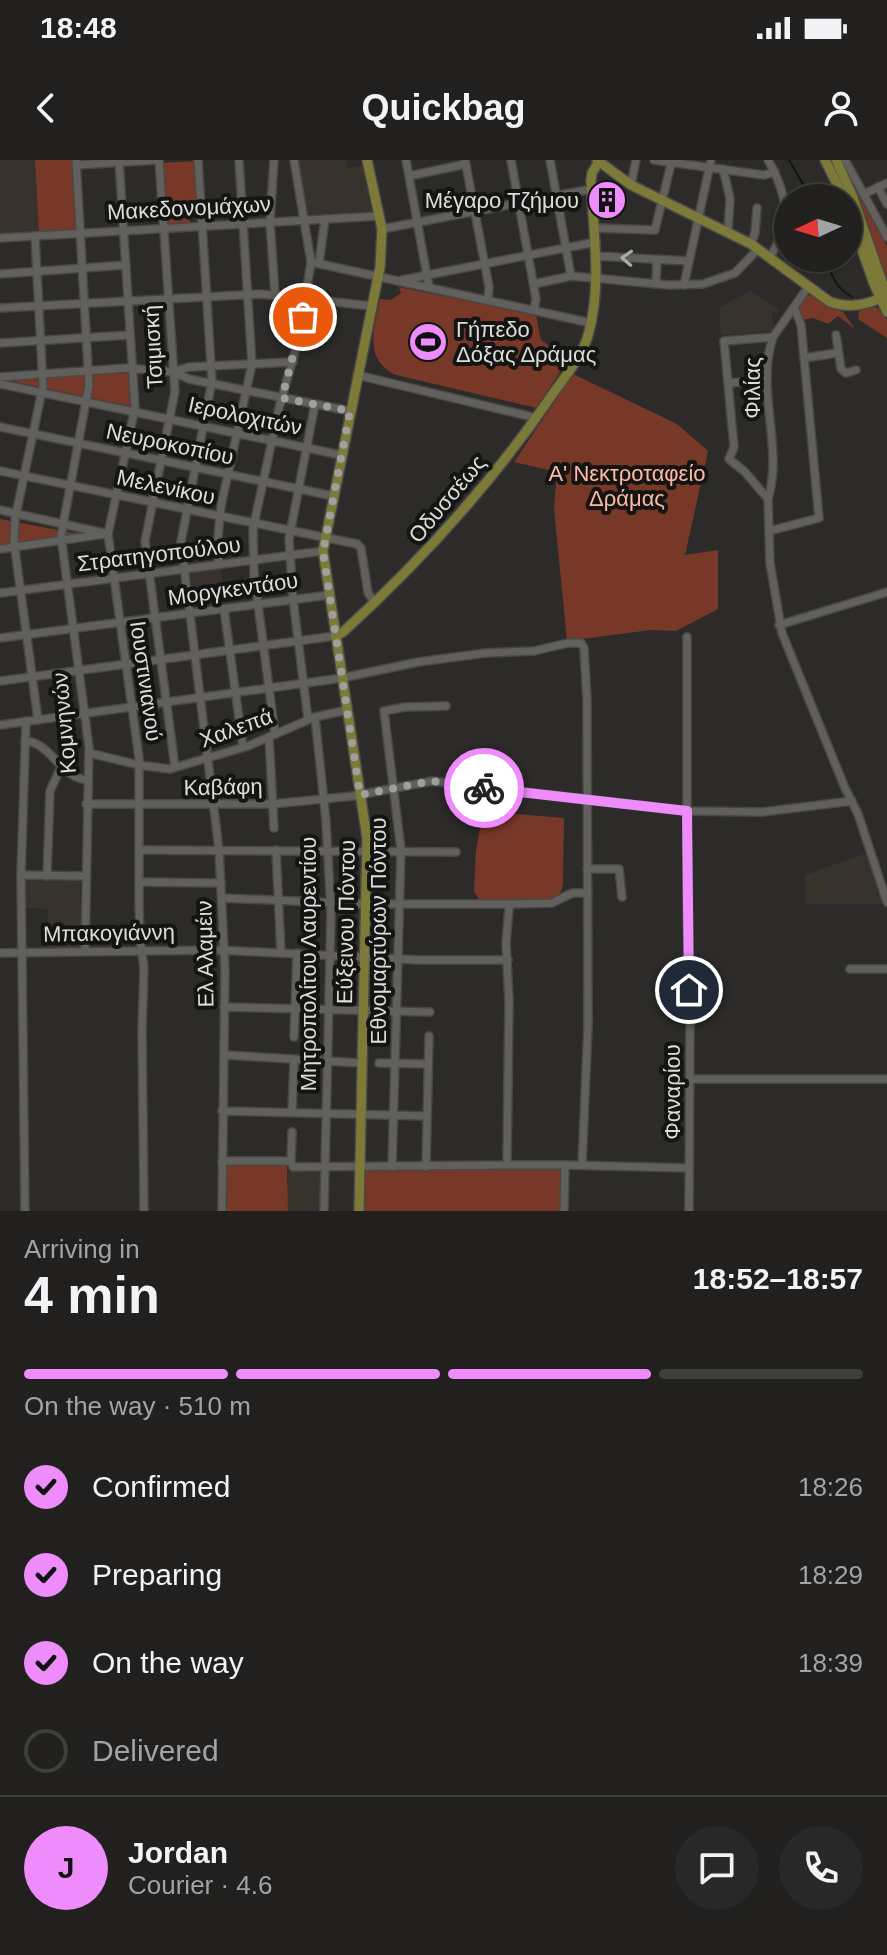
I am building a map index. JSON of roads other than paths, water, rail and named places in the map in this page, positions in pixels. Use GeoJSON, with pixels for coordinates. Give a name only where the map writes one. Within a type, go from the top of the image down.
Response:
{"type":"FeatureCollection","features":[{"type":"Feature","properties":{"kind":"main road","name":"Εύξεινου Πόντου"},"geometry":{"type":"LineString","coordinates":[[359,1211],[367,850],[323,551],[378,276],[382,229],[367,160]]}},
{"type":"Feature","properties":{"kind":"main road"},"geometry":{"type":"LineString","coordinates":[[825,160],[837,184]]}},
{"type":"Feature","properties":{"kind":"main road"},"geometry":{"type":"LineString","coordinates":[[836,160],[884,293],[887,312]]}},
{"type":"Feature","properties":{"kind":"main road"},"geometry":{"type":"LineString","coordinates":[[600,161],[631,185],[754,246],[833,303],[860,302],[884,293]]}},
{"type":"Feature","properties":{"kind":"main road","name":"Οδυσσέως"},"geometry":{"type":"LineString","coordinates":[[335,636],[375,603],[427,552],[473,500],[537,418],[586,342],[596,279],[592,173],[600,161]]}},
{"type":"Feature","properties":{"kind":"main road"},"geometry":{"type":"LineString","coordinates":[[862,249],[884,293]]}},
{"type":"Feature","properties":{"kind":"main road"},"geometry":{"type":"LineString","coordinates":[[860,302],[869,280],[862,253]]}},
{"type":"Feature","properties":{"kind":"street"},"geometry":{"type":"LineString","coordinates":[[76,162],[158,160]]}},
{"type":"Feature","properties":{"kind":"street","name":"Τσιμισκή"},"geometry":{"type":"LineString","coordinates":[[158,160],[175,393],[145,537],[175,767]]}},
{"type":"Feature","properties":{"kind":"street","name":"Ελ Αλαμέιν"},"geometry":{"type":"LineString","coordinates":[[198,160],[212,383],[181,537],[215,805],[222,898],[222,1211]]}},
{"type":"Feature","properties":{"kind":"street"},"geometry":{"type":"LineString","coordinates":[[219,564],[220,516],[252,364],[239,160]]}},
{"type":"Feature","properties":{"kind":"street"},"geometry":{"type":"LineString","coordinates":[[274,160],[270,222],[275,295]]}},
{"type":"Feature","properties":{"kind":"street"},"geometry":{"type":"LineString","coordinates":[[294,160],[315,263]]}},
{"type":"Feature","properties":{"kind":"street"},"geometry":{"type":"LineString","coordinates":[[406,160],[429,287]]}},
{"type":"Feature","properties":{"kind":"street"},"geometry":{"type":"LineString","coordinates":[[511,160],[534,284],[534,310]]}},
{"type":"Feature","properties":{"kind":"street"},"geometry":{"type":"LineString","coordinates":[[550,160],[571,276]]}},
{"type":"Feature","properties":{"kind":"street"},"geometry":{"type":"LineString","coordinates":[[631,185],[636,160]]}},
{"type":"Feature","properties":{"kind":"street"},"geometry":{"type":"LineString","coordinates":[[655,160],[710,164],[764,175],[775,172]]}},
{"type":"Feature","properties":{"kind":"street"},"geometry":{"type":"LineString","coordinates":[[768,160],[783,196],[785,222],[781,238],[770,257]]}},
{"type":"Feature","properties":{"kind":"street"},"geometry":{"type":"LineString","coordinates":[[845,160],[887,237]]}},
{"type":"Feature","properties":{"kind":"street","name":"Ιουστινιανού"},"geometry":{"type":"LineString","coordinates":[[119,161],[134,412],[108,534],[139,765],[139,882],[144,968],[144,1211]]}},
{"type":"Feature","properties":{"kind":"street"},"geometry":{"type":"LineString","coordinates":[[595,228],[655,230],[672,161]]}},
{"type":"Feature","properties":{"kind":"street","name":"Κομνηνών"},"geometry":{"type":"LineString","coordinates":[[76,162],[90,371],[88,402],[62,523],[61,541],[89,753],[85,951]]}},
{"type":"Feature","properties":{"kind":"street"},"geometry":{"type":"LineString","coordinates":[[409,176],[466,162],[489,287],[488,300]]}},
{"type":"Feature","properties":{"kind":"street"},"geometry":{"type":"LineString","coordinates":[[684,285],[710,164]]}},
{"type":"Feature","properties":{"kind":"street"},"geometry":{"type":"LineString","coordinates":[[723,169],[730,198],[728,231]]}},
{"type":"Feature","properties":{"kind":"street"},"geometry":{"type":"LineString","coordinates":[[864,194],[887,183]]}},
{"type":"Feature","properties":{"kind":"street"},"geometry":{"type":"LineString","coordinates":[[878,187],[887,204]]}},
{"type":"Feature","properties":{"kind":"street"},"geometry":{"type":"LineString","coordinates":[[382,229],[592,189]]}},
{"type":"Feature","properties":{"kind":"street"},"geometry":{"type":"LineString","coordinates":[[534,284],[571,276],[656,284],[711,282],[741,269],[754,246],[757,208]]}},
{"type":"Feature","properties":{"kind":"street","name":"Μακεδονομάχων"},"geometry":{"type":"LineString","coordinates":[[0,238],[379,216]]}},
{"type":"Feature","properties":{"kind":"street"},"geometry":{"type":"LineString","coordinates":[[274,828],[269,688],[253,560],[253,523],[325,219]]}},
{"type":"Feature","properties":{"kind":"street"},"geometry":{"type":"LineString","coordinates":[[35,236],[42,392],[16,514],[15,547],[38,720]]}},
{"type":"Feature","properties":{"kind":"street"},"geometry":{"type":"LineString","coordinates":[[397,280],[596,242]]}},
{"type":"Feature","properties":{"kind":"street"},"geometry":{"type":"LineString","coordinates":[[596,256],[689,261]]}},
{"type":"Feature","properties":{"kind":"street"},"geometry":{"type":"LineString","coordinates":[[656,284],[657,260]]}},
{"type":"Feature","properties":{"kind":"street"},"geometry":{"type":"LineString","coordinates":[[315,263],[591,323]]}},
{"type":"Feature","properties":{"kind":"street"},"geometry":{"type":"LineString","coordinates":[[0,274],[126,265]]}},
{"type":"Feature","properties":{"kind":"street","name":"Φιλίας"},"geometry":{"type":"LineString","coordinates":[[808,287],[773,337],[767,380],[774,477],[768,499],[773,585],[779,625],[791,660],[858,814],[887,902]]}},
{"type":"Feature","properties":{"kind":"street"},"geometry":{"type":"LineString","coordinates":[[0,308],[247,294],[372,306]]}},
{"type":"Feature","properties":{"kind":"street"},"geometry":{"type":"LineString","coordinates":[[769,531],[819,518],[801,325],[794,307]]}},
{"type":"Feature","properties":{"kind":"street"},"geometry":{"type":"LineString","coordinates":[[0,343],[130,335]]}},
{"type":"Feature","properties":{"kind":"street"},"geometry":{"type":"LineString","coordinates":[[836,335],[841,369],[846,373],[856,370]]}},
{"type":"Feature","properties":{"kind":"street"},"geometry":{"type":"LineString","coordinates":[[768,499],[729,459],[734,447],[724,341],[773,337]]}},
{"type":"Feature","properties":{"kind":"street"},"geometry":{"type":"LineString","coordinates":[[804,358],[837,353]]}},
{"type":"Feature","properties":{"kind":"street"},"geometry":{"type":"LineString","coordinates":[[173,372],[187,367],[293,362]]}},
{"type":"Feature","properties":{"kind":"street"},"geometry":{"type":"LineString","coordinates":[[0,377],[133,368],[173,372],[189,379],[350,411]]}},
{"type":"Feature","properties":{"kind":"street"},"geometry":{"type":"LineString","coordinates":[[357,375],[537,418]]}},
{"type":"Feature","properties":{"kind":"street"},"geometry":{"type":"LineString","coordinates":[[728,383],[767,380]]}},
{"type":"Feature","properties":{"kind":"street","name":"Ιερολοχιτών"},"geometry":{"type":"LineString","coordinates":[[0,384],[341,455]]}},
{"type":"Feature","properties":{"kind":"street","name":"Μητροπολίτου Λαυρεντίου"},"geometry":{"type":"LineString","coordinates":[[315,404],[289,530],[289,555],[303,683],[324,799],[328,850],[330,955],[324,1211]]}},
{"type":"Feature","properties":{"kind":"street","name":"Νευροκοπίου"},"geometry":{"type":"LineString","coordinates":[[0,427],[333,496]]}},
{"type":"Feature","properties":{"kind":"street","name":"Μελενίκου"},"geometry":{"type":"LineString","coordinates":[[0,471],[360,546],[368,593],[375,603]]}},
{"type":"Feature","properties":{"kind":"street"},"geometry":{"type":"LineString","coordinates":[[0,510],[108,534]]}},
{"type":"Feature","properties":{"kind":"street"},"geometry":{"type":"LineString","coordinates":[[0,549],[108,534]]}},
{"type":"Feature","properties":{"kind":"street","name":"Στρατηγοπούλου"},"geometry":{"type":"LineString","coordinates":[[0,593],[323,551]]}},
{"type":"Feature","properties":{"kind":"street"},"geometry":{"type":"LineString","coordinates":[[779,625],[887,592]]}},
{"type":"Feature","properties":{"kind":"street","name":"Μοργκεντάου"},"geometry":{"type":"LineString","coordinates":[[0,638],[329,595]]}},
{"type":"Feature","properties":{"kind":"street"},"geometry":{"type":"LineString","coordinates":[[224,609],[243,747]]}},
{"type":"Feature","properties":{"kind":"street"},"geometry":{"type":"LineString","coordinates":[[0,681],[335,636]]}},
{"type":"Feature","properties":{"kind":"street","name":"Φαναρίου"},"geometry":{"type":"LineString","coordinates":[[687,637],[689,1211]]}},
{"type":"Feature","properties":{"kind":"street"},"geometry":{"type":"LineString","coordinates":[[0,725],[342,678],[418,662],[581,643],[584,648],[587,700],[588,800],[588,1026],[582,1165]]}},
{"type":"Feature","properties":{"kind":"street","name":"Εθνομαρτύρων Πόντου"},"geometry":{"type":"LineString","coordinates":[[392,1167],[401,850],[384,711],[446,706]]}},
{"type":"Feature","properties":{"kind":"street","name":"Χαλεπά"},"geometry":{"type":"LineString","coordinates":[[89,753],[161,769],[175,767],[243,747],[311,718],[347,710]]}},
{"type":"Feature","properties":{"kind":"street"},"geometry":{"type":"LineString","coordinates":[[25,1211],[21,875],[26,721]]}},
{"type":"Feature","properties":{"kind":"street"},"geometry":{"type":"LineString","coordinates":[[25,741],[41,745],[61,767],[79,779],[87,780]]}},
{"type":"Feature","properties":{"kind":"street"},"geometry":{"type":"LineString","coordinates":[[47,876],[49,793],[61,767]]}},
{"type":"Feature","properties":{"kind":"street","name":"Καβάφη"},"geometry":{"type":"LineString","coordinates":[[86,804],[273,804],[360,795],[434,781],[687,811],[762,812],[852,801]]}},
{"type":"Feature","properties":{"kind":"street"},"geometry":{"type":"LineString","coordinates":[[139,850],[456,852]]}},
{"type":"Feature","properties":{"kind":"street"},"geometry":{"type":"LineString","coordinates":[[276,850],[281,953]]}},
{"type":"Feature","properties":{"kind":"street"},"geometry":{"type":"LineString","coordinates":[[587,869],[619,869],[622,897]]}},
{"type":"Feature","properties":{"kind":"street"},"geometry":{"type":"LineString","coordinates":[[21,875],[85,876]]}},
{"type":"Feature","properties":{"kind":"street"},"geometry":{"type":"LineString","coordinates":[[139,882],[221,883]]}},
{"type":"Feature","properties":{"kind":"street"},"geometry":{"type":"LineString","coordinates":[[222,898],[365,904],[511,904],[552,903],[572,893],[588,893]]}},
{"type":"Feature","properties":{"kind":"street"},"geometry":{"type":"LineString","coordinates":[[507,1165],[506,943],[511,904]]}},
{"type":"Feature","properties":{"kind":"street","name":"Μπακογιάννη"},"geometry":{"type":"LineString","coordinates":[[0,953],[224,950],[398,959],[508,960]]}},
{"type":"Feature","properties":{"kind":"street"},"geometry":{"type":"LineString","coordinates":[[294,1037],[297,953]]}},
{"type":"Feature","properties":{"kind":"street"},"geometry":{"type":"LineString","coordinates":[[850,969],[887,969]]}},
{"type":"Feature","properties":{"kind":"street"},"geometry":{"type":"LineString","coordinates":[[224,1007],[430,1012]]}},
{"type":"Feature","properties":{"kind":"street"},"geometry":{"type":"LineString","coordinates":[[426,1167],[429,1036]]}},
{"type":"Feature","properties":{"kind":"street"},"geometry":{"type":"LineString","coordinates":[[224,1055],[361,1063]]}},
{"type":"Feature","properties":{"kind":"street"},"geometry":{"type":"LineString","coordinates":[[292,1112],[294,1060]]}},
{"type":"Feature","properties":{"kind":"street"},"geometry":{"type":"LineString","coordinates":[[379,1063],[428,1064]]}},
{"type":"Feature","properties":{"kind":"street"},"geometry":{"type":"LineString","coordinates":[[690,1079],[887,1079]]}},
{"type":"Feature","properties":{"kind":"street"},"geometry":{"type":"LineString","coordinates":[[222,1111],[427,1116]]}},
{"type":"Feature","properties":{"kind":"street"},"geometry":{"type":"LineString","coordinates":[[292,1132],[292,1164]]}},
{"type":"Feature","properties":{"kind":"street"},"geometry":{"type":"LineString","coordinates":[[222,1161],[324,1167],[582,1165],[689,1168]]}},
{"type":"Feature","properties":{"kind":"street"},"geometry":{"type":"LineString","coordinates":[[564,1211],[565,1165]]}},
{"type":"Feature","properties":{"kind":"waterway"},"geometry":{"type":"LineString","coordinates":[[789,160],[803,184]]}},
{"type":"Feature","properties":{"kind":"waterway"},"geometry":{"type":"LineString","coordinates":[[831,272],[842,290],[852,297]]}},
{"type":"Feature","properties":{"kind":"place","name":"Μέγαρο Τζήμου"},"geometry":{"type":"Point","coordinates":[607,200]}},
{"type":"Feature","properties":{"kind":"place","name":"Γήπεδο Δόξας Δράμας"},"geometry":{"type":"Point","coordinates":[428,342]}},
{"type":"Feature","properties":{"kind":"park label","name":"Α' Νεκτροταφείο Δράμας"},"geometry":{"type":"Point","coordinates":[627,486]}}]}
